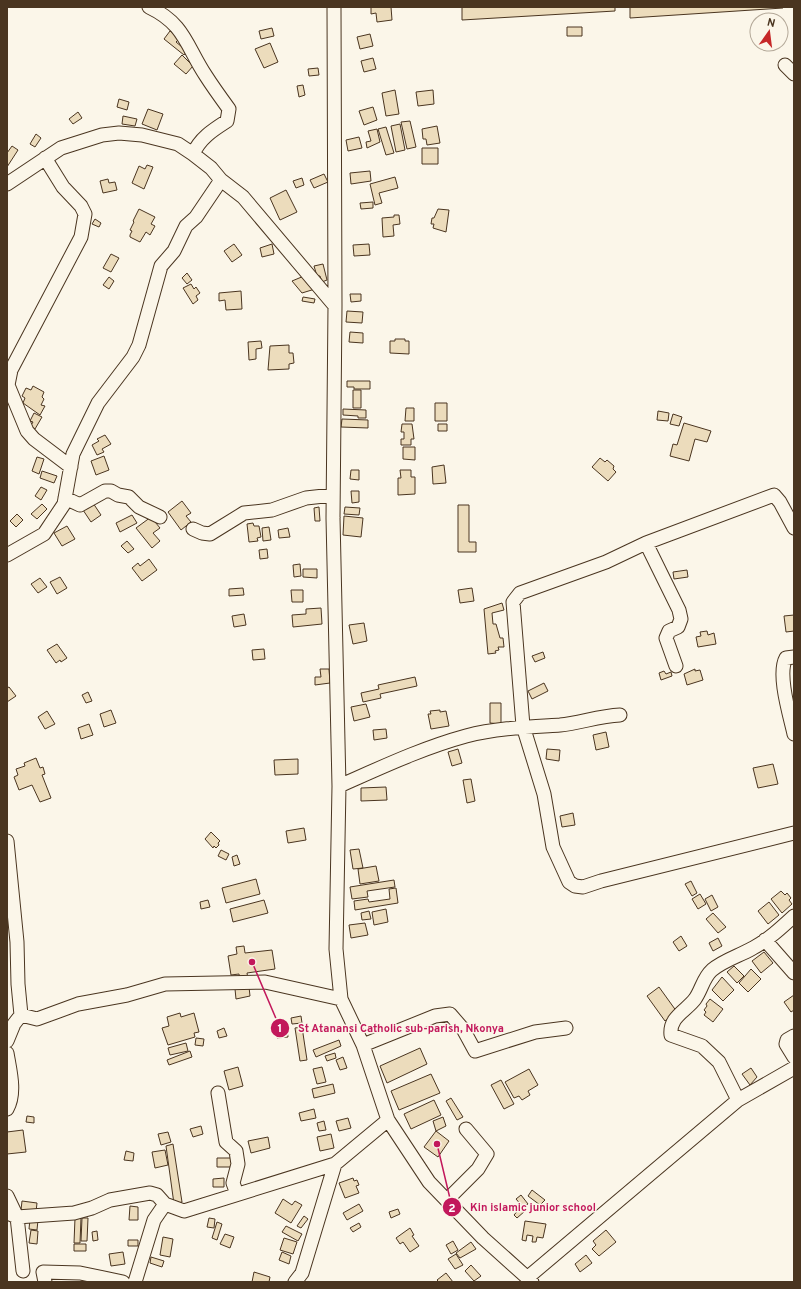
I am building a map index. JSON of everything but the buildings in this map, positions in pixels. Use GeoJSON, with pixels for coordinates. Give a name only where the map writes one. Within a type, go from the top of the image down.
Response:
{"type":"FeatureCollection","features":[{"type":"Feature","properties":{"kind":"street"},"geometry":{"type":"LineString","coordinates":[[149,7],[163,14],[180,29],[205,76],[229,108],[227,121],[207,134],[197,145],[193,154]]}},
{"type":"Feature","properties":{"kind":"street"},"geometry":{"type":"LineString","coordinates":[[334,7],[336,306],[333,495],[339,786],[336,949],[341,999],[363,1045],[388,1120],[429,1182],[483,1238],[530,1280],[738,1100],[794,1068]]}},
{"type":"Feature","properties":{"kind":"street"},"geometry":{"type":"LineString","coordinates":[[7,184],[61,148],[77,141],[102,135],[119,133],[142,135],[178,144],[211,168],[221,180],[243,197],[336,306]]}},
{"type":"Feature","properties":{"kind":"street"},"geometry":{"type":"LineString","coordinates":[[45,158],[63,187],[81,206],[85,214],[85,224],[81,237],[11,370],[8,385],[30,435],[71,466]]}},
{"type":"Feature","properties":{"kind":"street"},"geometry":{"type":"LineString","coordinates":[[7,555],[44,534],[62,509],[73,454],[98,403],[133,357],[139,345],[162,266],[174,252],[186,226],[196,217],[221,180]]}},
{"type":"Feature","properties":{"kind":"street"},"geometry":{"type":"LineString","coordinates":[[65,498],[80,505],[105,491],[111,490],[118,495],[129,497],[139,507],[160,517]]}},
{"type":"Feature","properties":{"kind":"street"},"geometry":{"type":"LineString","coordinates":[[193,529],[202,533],[210,534],[244,513],[272,510],[306,498],[333,495]]}},
{"type":"Feature","properties":{"kind":"street"},"geometry":{"type":"LineString","coordinates":[[794,528],[780,502],[774,496],[646,543],[606,562],[520,593],[513,602],[523,726],[544,794],[553,847],[569,882],[575,886],[591,886],[601,881],[794,833]]}},
{"type":"Feature","properties":{"kind":"street"},"geometry":{"type":"LineString","coordinates":[[646,543],[679,610],[681,620],[678,627],[669,631],[666,638],[676,666]]}},
{"type":"Feature","properties":{"kind":"street"},"geometry":{"type":"LineString","coordinates":[[794,657],[786,658],[784,662],[784,685],[794,734]]}},
{"type":"Feature","properties":{"kind":"street"},"geometry":{"type":"LineString","coordinates":[[339,786],[419,752],[466,736],[523,726],[560,725],[605,716],[620,715]]}},
{"type":"Feature","properties":{"kind":"street"},"geometry":{"type":"LineString","coordinates":[[7,841],[12,943],[21,1015],[14,1024],[7,1041]]}},
{"type":"Feature","properties":{"kind":"street"},"geometry":{"type":"LineString","coordinates":[[738,1100],[719,1062],[702,1046],[671,1035],[670,1027],[676,1017],[695,999],[705,978],[713,970],[730,958],[765,940],[794,916]]}},
{"type":"Feature","properties":{"kind":"street"},"geometry":{"type":"LineString","coordinates":[[765,940],[794,973]]}},
{"type":"Feature","properties":{"kind":"street"},"geometry":{"type":"LineString","coordinates":[[21,1015],[37,1019],[78,1004],[127,994],[165,984],[265,982],[341,999]]}},
{"type":"Feature","properties":{"kind":"street"},"geometry":{"type":"LineString","coordinates":[[363,1045],[435,1016],[450,1014],[463,1028],[475,1051],[535,1032],[566,1028]]}},
{"type":"Feature","properties":{"kind":"street"},"geometry":{"type":"LineString","coordinates":[[794,1036],[787,1040],[786,1044],[788,1050],[794,1057]]}},
{"type":"Feature","properties":{"kind":"street"},"geometry":{"type":"LineString","coordinates":[[7,1053],[11,1075],[12,1101],[7,1109]]}},
{"type":"Feature","properties":{"kind":"street"},"geometry":{"type":"LineString","coordinates":[[218,1094],[226,1142],[236,1151],[238,1164],[233,1183],[237,1194]]}},
{"type":"Feature","properties":{"kind":"street"},"geometry":{"type":"LineString","coordinates":[[12,1214],[74,1213],[92,1208],[110,1200],[150,1193],[157,1195],[165,1204],[184,1211],[335,1164],[388,1120]]}},
{"type":"Feature","properties":{"kind":"street"},"geometry":{"type":"LineString","coordinates":[[447,1200],[478,1168],[487,1154],[466,1129]]}},
{"type":"Feature","properties":{"kind":"street"},"geometry":{"type":"LineString","coordinates":[[295,1282],[302,1273],[335,1164]]}},
{"type":"Feature","properties":{"kind":"street"},"geometry":{"type":"LineString","coordinates":[[7,1196],[23,1271]]}},
{"type":"Feature","properties":{"kind":"street"},"geometry":{"type":"LineString","coordinates":[[135,1282],[154,1220],[165,1204]]}},
{"type":"Feature","properties":{"kind":"street"},"geometry":{"type":"LineString","coordinates":[[45,1282],[43,1272],[80,1273],[123,1282]]}},
{"type":"Feature","properties":{"kind":"place","name":"St Atanansi Catholic sub-parish, Nkonya"},"geometry":{"type":"Point","coordinates":[252,962]}},
{"type":"Feature","properties":{"kind":"place","name":"Kin islamic junior school"},"geometry":{"type":"Point","coordinates":[437,1144]}}]}
